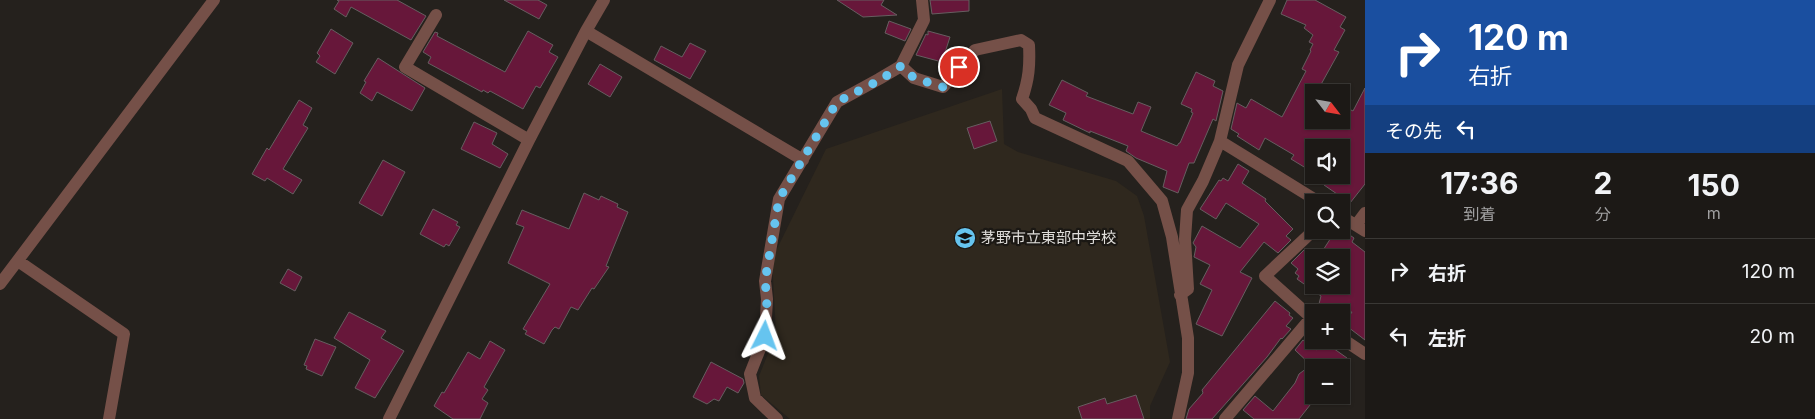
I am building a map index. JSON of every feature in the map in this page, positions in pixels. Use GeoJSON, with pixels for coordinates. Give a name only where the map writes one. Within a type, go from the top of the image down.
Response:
{"type":"FeatureCollection","features":[{"type":"Feature","properties":{"kind":"street"},"geometry":{"type":"LineString","coordinates":[[0,284],[214,0]]}},
{"type":"Feature","properties":{"kind":"street"},"geometry":{"type":"LineString","coordinates":[[389,419],[530,140],[604,0]]}},
{"type":"Feature","properties":{"kind":"street"},"geometry":{"type":"LineString","coordinates":[[777,419],[755,398],[750,374],[765,336],[767,299],[765,281],[779,199],[837,102],[880,80],[901,66],[924,20],[922,0]]}},
{"type":"Feature","properties":{"kind":"street"},"geometry":{"type":"LineString","coordinates":[[1180,295],[1188,289],[1185,239],[1187,210],[1203,182],[1220,141],[1238,65],[1270,0]]}},
{"type":"Feature","properties":{"kind":"street"},"geometry":{"type":"LineString","coordinates":[[436,15],[405,67],[530,140]]}},
{"type":"Feature","properties":{"kind":"street"},"geometry":{"type":"LineString","coordinates":[[586,31],[803,160]]}},
{"type":"Feature","properties":{"kind":"street"},"geometry":{"type":"LineString","coordinates":[[901,66],[914,78],[943,87],[975,50],[1021,40],[1029,44],[1029,79],[1022,98],[1031,109],[1035,118],[1128,162],[1162,201],[1172,237],[1188,338],[1188,373],[1178,419]]}},
{"type":"Feature","properties":{"kind":"street"},"geometry":{"type":"LineString","coordinates":[[1220,141],[1306,194]]}},
{"type":"Feature","properties":{"kind":"street"},"geometry":{"type":"LineString","coordinates":[[1360,228],[1365,213]]}},
{"type":"Feature","properties":{"kind":"street"},"geometry":{"type":"LineString","coordinates":[[1305,238],[1265,276],[1305,313]]}},
{"type":"Feature","properties":{"kind":"street"},"geometry":{"type":"LineString","coordinates":[[18,261],[124,334],[109,419]]}},
{"type":"Feature","properties":{"kind":"street"},"geometry":{"type":"LineString","coordinates":[[1225,419],[1305,327]]}},
{"type":"Feature","properties":{"kind":"street"},"geometry":{"type":"LineString","coordinates":[[1350,344],[1365,354]]}},
{"type":"Feature","properties":{"kind":"shaded area","name":"茅野市立東部中学校"},"geometry":{"type":"Polygon","coordinates":[[[1002,89],[1004,144],[1018,152],[1116,181],[1137,196],[1144,216],[1170,362],[1150,406],[1150,419],[790,419],[761,395],[759,376],[776,334],[772,259],[826,149],[1002,89]]]}},
{"type":"Feature","properties":{"kind":"building"},"geometry":{"type":"Polygon","coordinates":[[[337,0],[397,0],[426,16],[411,40],[351,7],[346,17],[334,9],[339,1],[337,0]]]}},
{"type":"Feature","properties":{"kind":"building"},"geometry":{"type":"Polygon","coordinates":[[[504,0],[538,0],[547,5],[539,19],[504,0]]]}},
{"type":"Feature","properties":{"kind":"building"},"geometry":{"type":"Polygon","coordinates":[[[837,0],[884,0],[881,5],[897,15],[863,17],[837,0]]]}},
{"type":"Feature","properties":{"kind":"building"},"geometry":{"type":"Polygon","coordinates":[[[930,0],[969,0],[969,11],[932,14],[930,0]]]}},
{"type":"Feature","properties":{"kind":"building"},"geometry":{"type":"Polygon","coordinates":[[[1287,0],[1315,0],[1346,17],[1340,27],[1345,30],[1334,50],[1339,52],[1321,84],[1305,84],[1305,129],[1350,129],[1350,110],[1353,111],[1365,88],[1365,184],[1350,203],[1350,194],[1337,194],[1324,185],[1350,184],[1350,139],[1305,139],[1305,168],[1291,159],[1294,155],[1265,138],[1259,150],[1237,136],[1239,134],[1231,129],[1237,103],[1246,108],[1251,99],[1282,117],[1306,71],[1302,69],[1311,51],[1313,44],[1309,42],[1313,35],[1304,28],[1306,25],[1281,14],[1287,0]]]}},
{"type":"Feature","properties":{"kind":"building"},"geometry":{"type":"Polygon","coordinates":[[[889,21],[911,29],[905,41],[885,33],[889,21]]]}},
{"type":"Feature","properties":{"kind":"building"},"geometry":{"type":"Polygon","coordinates":[[[331,29],[353,43],[335,74],[316,62],[320,56],[317,53],[331,29]]]}},
{"type":"Feature","properties":{"kind":"building"},"geometry":{"type":"Polygon","coordinates":[[[528,31],[553,45],[549,52],[558,57],[540,88],[536,86],[523,109],[490,91],[488,93],[483,90],[482,92],[428,63],[431,57],[423,52],[435,32],[438,33],[437,36],[505,72],[528,31]]]}},
{"type":"Feature","properties":{"kind":"building"},"geometry":{"type":"Polygon","coordinates":[[[928,31],[950,37],[942,62],[916,55],[926,34],[928,35],[928,31]]]}},
{"type":"Feature","properties":{"kind":"building"},"geometry":{"type":"Polygon","coordinates":[[[690,43],[706,51],[690,79],[654,60],[661,46],[682,57],[690,43]]]}},
{"type":"Feature","properties":{"kind":"building"},"geometry":{"type":"Polygon","coordinates":[[[378,58],[425,88],[412,111],[377,92],[372,101],[360,93],[366,82],[364,81],[378,58]]]}},
{"type":"Feature","properties":{"kind":"building"},"geometry":{"type":"Polygon","coordinates":[[[600,64],[622,77],[610,97],[588,84],[600,64]]]}},
{"type":"Feature","properties":{"kind":"building"},"geometry":{"type":"Polygon","coordinates":[[[1196,72],[1215,81],[1213,86],[1223,91],[1216,121],[1213,119],[1194,163],[1189,163],[1178,193],[1163,187],[1167,171],[1136,158],[1126,151],[1128,146],[1090,131],[1090,133],[1063,120],[1066,113],[1049,105],[1062,80],[1088,93],[1086,96],[1133,114],[1138,102],[1151,107],[1141,131],[1177,146],[1193,113],[1191,112],[1192,109],[1181,104],[1196,72]]]}},
{"type":"Feature","properties":{"kind":"building"},"geometry":{"type":"Polygon","coordinates":[[[299,100],[312,108],[303,125],[308,128],[283,169],[302,180],[293,194],[267,178],[265,181],[252,174],[299,100]]]}},
{"type":"Feature","properties":{"kind":"building"},"geometry":{"type":"Polygon","coordinates":[[[990,121],[997,141],[974,149],[967,128],[990,121]]]}},
{"type":"Feature","properties":{"kind":"building"},"geometry":{"type":"Polygon","coordinates":[[[474,122],[497,133],[492,144],[508,154],[500,168],[461,149],[474,122]]]}},
{"type":"Feature","properties":{"kind":"building"},"geometry":{"type":"Polygon","coordinates":[[[383,160],[405,172],[382,216],[359,203],[383,160]]]}},
{"type":"Feature","properties":{"kind":"building"},"geometry":{"type":"Polygon","coordinates":[[[1238,164],[1249,171],[1242,183],[1266,199],[1265,201],[1293,229],[1286,236],[1291,240],[1278,253],[1264,242],[1240,272],[1252,278],[1222,336],[1196,324],[1212,290],[1200,284],[1210,265],[1194,257],[1196,247],[1193,243],[1202,226],[1240,248],[1259,224],[1226,203],[1216,219],[1200,209],[1219,180],[1221,181],[1223,178],[1228,181],[1238,164]]]}},
{"type":"Feature","properties":{"kind":"building"},"geometry":{"type":"Polygon","coordinates":[[[584,193],[599,200],[601,196],[618,204],[617,207],[628,212],[606,266],[609,267],[594,289],[592,288],[578,310],[571,307],[559,329],[555,327],[552,330],[544,344],[525,334],[527,331],[523,329],[550,284],[508,263],[524,227],[516,224],[522,210],[569,229],[584,193]]]}},
{"type":"Feature","properties":{"kind":"building"},"geometry":{"type":"Polygon","coordinates":[[[433,209],[458,222],[456,225],[460,227],[449,246],[446,244],[444,247],[420,234],[433,209]]]}},
{"type":"Feature","properties":{"kind":"building"},"geometry":{"type":"Polygon","coordinates":[[[1350,235],[1354,238],[1352,242],[1365,252],[1365,340],[1350,329],[1350,315],[1352,312],[1350,312],[1350,304],[1319,304],[1321,296],[1318,294],[1350,294],[1350,249],[1324,249],[1330,239],[1350,239],[1350,235]]]}},
{"type":"Feature","properties":{"kind":"building"},"geometry":{"type":"Polygon","coordinates":[[[1304,250],[1305,285],[1297,279],[1299,276],[1295,273],[1298,269],[1291,263],[1304,250]]]}},
{"type":"Feature","properties":{"kind":"building"},"geometry":{"type":"Polygon","coordinates":[[[288,269],[302,277],[295,291],[280,283],[288,269]]]}},
{"type":"Feature","properties":{"kind":"building"},"geometry":{"type":"Polygon","coordinates":[[[1275,301],[1290,313],[1289,315],[1293,318],[1286,326],[1291,329],[1281,338],[1267,357],[1212,419],[1186,419],[1189,409],[1203,393],[1202,390],[1275,301]]]}},
{"type":"Feature","properties":{"kind":"building"},"geometry":{"type":"Polygon","coordinates":[[[349,312],[386,331],[381,338],[404,351],[375,398],[355,388],[370,360],[334,338],[349,312]]]}},
{"type":"Feature","properties":{"kind":"building"},"geometry":{"type":"Polygon","coordinates":[[[315,339],[336,347],[322,376],[306,369],[307,366],[304,365],[315,339]]]}},
{"type":"Feature","properties":{"kind":"building"},"geometry":{"type":"Polygon","coordinates":[[[1303,340],[1305,341],[1305,349],[1334,349],[1347,358],[1305,359],[1295,350],[1303,340]]]}},
{"type":"Feature","properties":{"kind":"building"},"geometry":{"type":"Polygon","coordinates":[[[490,341],[505,350],[484,387],[488,390],[482,399],[488,403],[480,419],[453,419],[434,406],[442,392],[444,393],[468,352],[480,359],[490,341]]]}},
{"type":"Feature","properties":{"kind":"building"},"geometry":{"type":"Polygon","coordinates":[[[711,362],[743,379],[744,383],[738,393],[727,387],[719,401],[714,399],[707,404],[693,397],[711,362]]]}},
{"type":"Feature","properties":{"kind":"building"},"geometry":{"type":"Polygon","coordinates":[[[1305,370],[1305,404],[1311,404],[1299,419],[1254,419],[1243,410],[1255,396],[1273,411],[1295,383],[1299,374],[1305,370]]]}},
{"type":"Feature","properties":{"kind":"building"},"geometry":{"type":"Polygon","coordinates":[[[1136,395],[1144,419],[1082,419],[1078,407],[1105,398],[1107,404],[1136,395]]]}},
{"type":"Feature","properties":{"kind":"place","name":"茅野市立東部中学校"},"geometry":{"type":"Point","coordinates":[965,238]}},
{"type":"Feature","properties":{"kind":"route"},"geometry":{"type":"LineString","coordinates":[[765,336],[767,299],[765,281],[779,199],[837,102],[880,80],[901,66],[914,78],[943,87],[959,67]]}}]}
